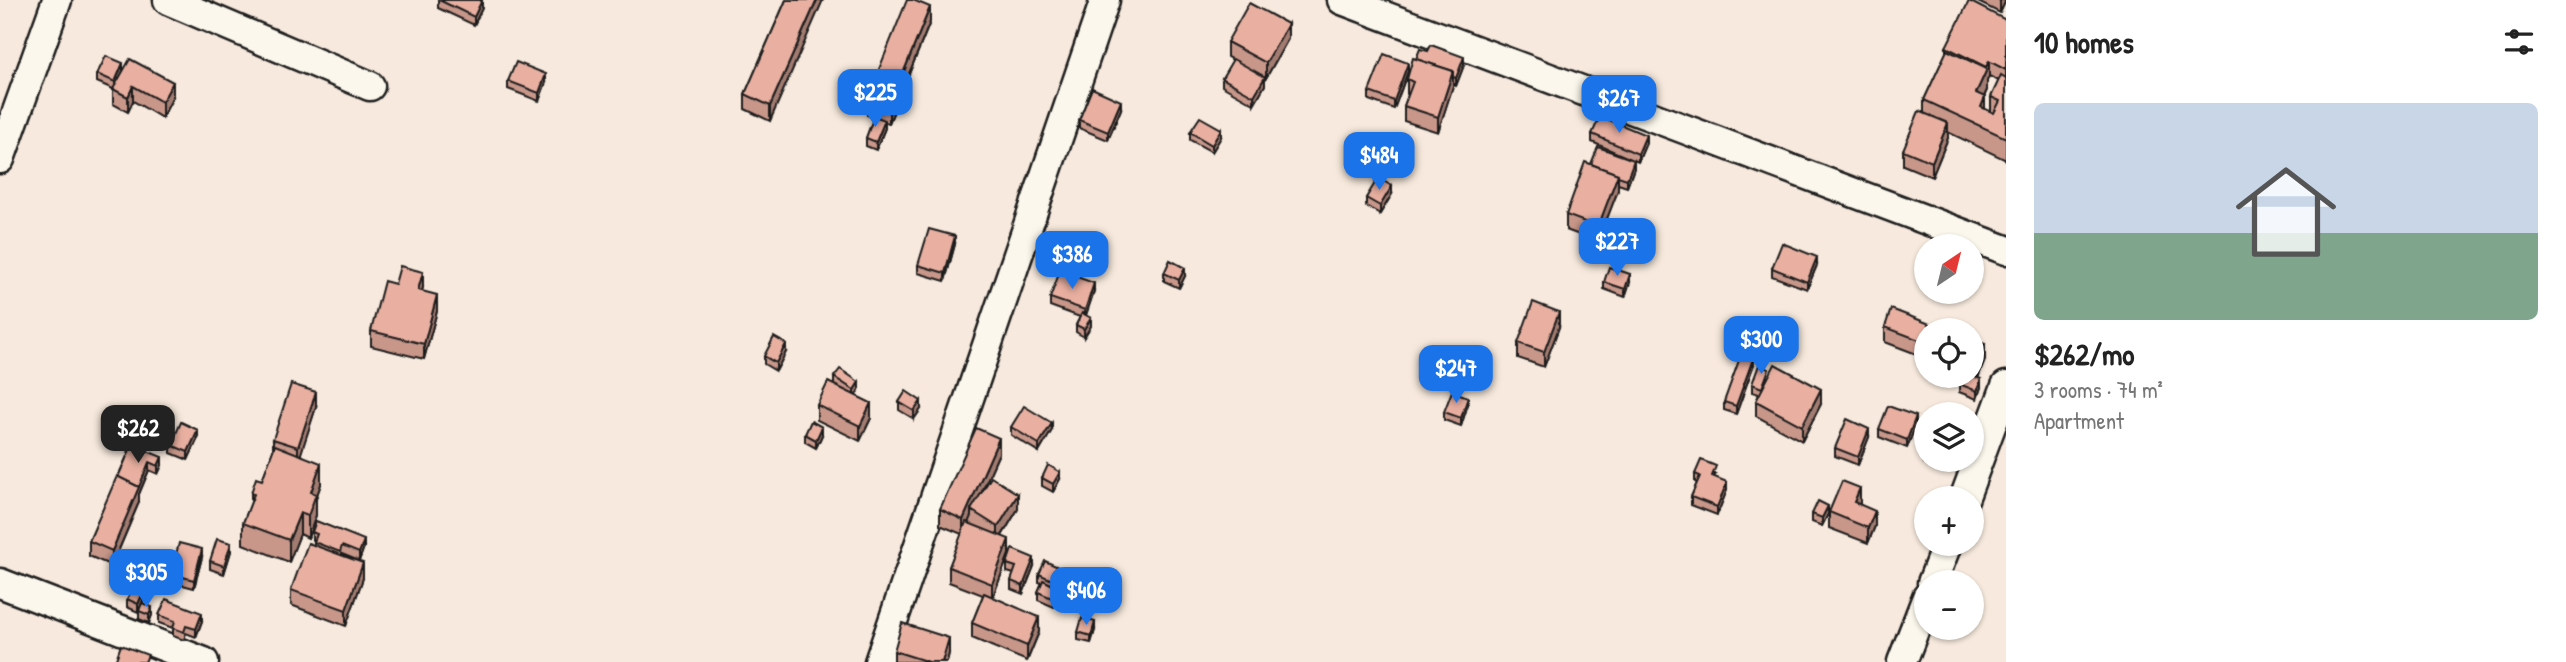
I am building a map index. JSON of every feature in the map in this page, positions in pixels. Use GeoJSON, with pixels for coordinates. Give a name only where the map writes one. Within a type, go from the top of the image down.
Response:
{"type":"FeatureCollection","features":[{"type":"Feature","properties":{"kind":"street"},"geometry":{"type":"LineString","coordinates":[[0,159],[57,0]]}},
{"type":"Feature","properties":{"kind":"street"},"geometry":{"type":"LineString","coordinates":[[168,0],[370,86]]}},
{"type":"Feature","properties":{"kind":"street"},"geometry":{"type":"LineString","coordinates":[[879,662],[1105,0]]}},
{"type":"Feature","properties":{"kind":"street"},"geometry":{"type":"LineString","coordinates":[[1342,0],[2006,250]]}},
{"type":"Feature","properties":{"kind":"street"},"geometry":{"type":"LineString","coordinates":[[1969,486],[2006,386]]}},
{"type":"Feature","properties":{"kind":"street"},"geometry":{"type":"LineString","coordinates":[[0,583],[204,662]]}},
{"type":"Feature","properties":{"kind":"street"},"geometry":{"type":"LineString","coordinates":[[1902,662],[1914,631]]}},
{"type":"Feature","properties":{"kind":"building"},"geometry":{"type":"Polygon","coordinates":[[[439,0],[482,0],[474,17],[439,0]]]}},
{"type":"Feature","properties":{"kind":"building"},"geometry":{"type":"Polygon","coordinates":[[[786,0],[817,0],[770,106],[745,94],[786,0]]]}},
{"type":"Feature","properties":{"kind":"building"},"geometry":{"type":"Polygon","coordinates":[[[907,0],[930,7],[889,108],[867,99],[907,0]]]}},
{"type":"Feature","properties":{"kind":"building"},"geometry":{"type":"Polygon","coordinates":[[[1969,1],[2006,20],[2006,70],[1989,61],[1986,67],[1946,47],[1969,1]]]}},
{"type":"Feature","properties":{"kind":"building"},"geometry":{"type":"Polygon","coordinates":[[[1249,3],[1288,24],[1266,63],[1227,42],[1249,3]]]}},
{"type":"Feature","properties":{"kind":"building"},"geometry":{"type":"Polygon","coordinates":[[[1431,45],[1464,57],[1456,78],[1453,77],[1453,71],[1416,59],[1420,49],[1428,51],[1431,45]]]}},
{"type":"Feature","properties":{"kind":"building"},"geometry":{"type":"Polygon","coordinates":[[[1947,50],[1987,69],[1976,93],[1985,97],[1981,107],[1994,113],[2000,101],[1991,97],[2001,75],[2006,78],[2006,138],[1924,100],[1947,50]]]}},
{"type":"Feature","properties":{"kind":"building"},"geometry":{"type":"Polygon","coordinates":[[[1384,54],[1408,63],[1394,101],[1369,92],[1384,54]]]}},
{"type":"Feature","properties":{"kind":"building"},"geometry":{"type":"Polygon","coordinates":[[[106,56],[123,63],[115,82],[97,74],[106,56]]]}},
{"type":"Feature","properties":{"kind":"building"},"geometry":{"type":"Polygon","coordinates":[[[1413,58],[1453,71],[1438,117],[1404,106],[1413,82],[1407,79],[1413,58]]]}},
{"type":"Feature","properties":{"kind":"building"},"geometry":{"type":"Polygon","coordinates":[[[130,59],[173,82],[162,102],[133,86],[128,97],[113,89],[130,59]]]}},
{"type":"Feature","properties":{"kind":"building"},"geometry":{"type":"Polygon","coordinates":[[[1233,59],[1265,77],[1254,96],[1222,78],[1233,59]]]}},
{"type":"Feature","properties":{"kind":"building"},"geometry":{"type":"Polygon","coordinates":[[[516,62],[546,74],[539,93],[508,81],[516,62]]]}},
{"type":"Feature","properties":{"kind":"building"},"geometry":{"type":"Polygon","coordinates":[[[1092,88],[1121,101],[1108,132],[1079,120],[1092,88]]]}},
{"type":"Feature","properties":{"kind":"building"},"geometry":{"type":"Polygon","coordinates":[[[1919,111],[1948,123],[1932,162],[1903,150],[1919,111]]]}},
{"type":"Feature","properties":{"kind":"building"},"geometry":{"type":"Polygon","coordinates":[[[874,116],[885,120],[876,142],[866,138],[874,116]]]}},
{"type":"Feature","properties":{"kind":"building"},"geometry":{"type":"Polygon","coordinates":[[[1600,116],[1646,135],[1638,154],[1592,134],[1600,116]]]}},
{"type":"Feature","properties":{"kind":"building"},"geometry":{"type":"Polygon","coordinates":[[[1200,117],[1221,129],[1212,145],[1190,132],[1200,117]]]}},
{"type":"Feature","properties":{"kind":"building"},"geometry":{"type":"Polygon","coordinates":[[[1598,147],[1634,160],[1627,179],[1591,164],[1598,147]]]}},
{"type":"Feature","properties":{"kind":"building"},"geometry":{"type":"Polygon","coordinates":[[[1585,162],[1618,174],[1598,227],[1566,215],[1585,162]]]}},
{"type":"Feature","properties":{"kind":"building"},"geometry":{"type":"Polygon","coordinates":[[[1378,178],[1392,186],[1380,206],[1366,198],[1378,178]]]}},
{"type":"Feature","properties":{"kind":"building"},"geometry":{"type":"Polygon","coordinates":[[[929,229],[955,236],[945,273],[918,265],[929,229]]]}},
{"type":"Feature","properties":{"kind":"building"},"geometry":{"type":"Polygon","coordinates":[[[1782,243],[1817,257],[1807,282],[1772,268],[1782,243]]]}},
{"type":"Feature","properties":{"kind":"building"},"geometry":{"type":"Polygon","coordinates":[[[1170,260],[1185,268],[1179,280],[1164,273],[1170,260]]]}},
{"type":"Feature","properties":{"kind":"building"},"geometry":{"type":"Polygon","coordinates":[[[400,266],[423,272],[418,290],[437,295],[424,344],[371,331],[384,281],[395,284],[400,266]]]}},
{"type":"Feature","properties":{"kind":"building"},"geometry":{"type":"Polygon","coordinates":[[[1609,267],[1630,274],[1625,289],[1604,282],[1609,267]]]}},
{"type":"Feature","properties":{"kind":"building"},"geometry":{"type":"Polygon","coordinates":[[[1060,271],[1094,283],[1085,310],[1050,298],[1060,271]]]}},
{"type":"Feature","properties":{"kind":"building"},"geometry":{"type":"Polygon","coordinates":[[[1533,302],[1559,312],[1544,352],[1518,343],[1533,302]]]}},
{"type":"Feature","properties":{"kind":"building"},"geometry":{"type":"Polygon","coordinates":[[[1891,309],[1914,318],[1914,338],[1885,327],[1891,309]]]}},
{"type":"Feature","properties":{"kind":"building"},"geometry":{"type":"Polygon","coordinates":[[[1082,313],[1091,318],[1084,329],[1076,325],[1082,313]]]}},
{"type":"Feature","properties":{"kind":"building"},"geometry":{"type":"Polygon","coordinates":[[[774,337],[786,344],[776,363],[764,356],[774,337]]]}},
{"type":"Feature","properties":{"kind":"building"},"geometry":{"type":"Polygon","coordinates":[[[1742,352],[1754,356],[1736,406],[1724,402],[1742,352]]]}},
{"type":"Feature","properties":{"kind":"building"},"geometry":{"type":"Polygon","coordinates":[[[1775,364],[1821,389],[1802,426],[1756,401],[1775,364]]]}},
{"type":"Feature","properties":{"kind":"building"},"geometry":{"type":"Polygon","coordinates":[[[1759,365],[1769,369],[1762,388],[1752,384],[1759,365]]]}},
{"type":"Feature","properties":{"kind":"building"},"geometry":{"type":"Polygon","coordinates":[[[840,369],[859,382],[854,390],[834,377],[840,369]]]}},
{"type":"Feature","properties":{"kind":"building"},"geometry":{"type":"Polygon","coordinates":[[[828,382],[871,403],[860,426],[817,405],[828,382]]]}},
{"type":"Feature","properties":{"kind":"building"},"geometry":{"type":"Polygon","coordinates":[[[291,384],[316,392],[298,447],[273,439],[291,384]]]}},
{"type":"Feature","properties":{"kind":"building"},"geometry":{"type":"Polygon","coordinates":[[[906,391],[921,401],[914,411],[899,402],[906,391]]]}},
{"type":"Feature","properties":{"kind":"building"},"geometry":{"type":"Polygon","coordinates":[[[1452,391],[1468,397],[1461,418],[1444,412],[1452,391]]]}},
{"type":"Feature","properties":{"kind":"building"},"geometry":{"type":"Polygon","coordinates":[[[1024,406],[1052,423],[1039,444],[1011,427],[1024,406]]]}},
{"type":"Feature","properties":{"kind":"building"},"geometry":{"type":"Polygon","coordinates":[[[1888,406],[1914,415],[1907,440],[1879,429],[1888,406]]]}},
{"type":"Feature","properties":{"kind":"building"},"geometry":{"type":"Polygon","coordinates":[[[1847,419],[1869,429],[1858,457],[1835,448],[1847,419]]]}},
{"type":"Feature","properties":{"kind":"building"},"geometry":{"type":"Polygon","coordinates":[[[811,421],[822,427],[816,440],[805,434],[811,421]]]}},
{"type":"Feature","properties":{"kind":"building"},"geometry":{"type":"Polygon","coordinates":[[[181,422],[198,430],[188,452],[171,445],[181,422]]]}},
{"type":"Feature","properties":{"kind":"building"},"geometry":{"type":"Polygon","coordinates":[[[976,428],[999,438],[963,520],[940,509],[976,428]]]}},
{"type":"Feature","properties":{"kind":"building"},"geometry":{"type":"Polygon","coordinates":[[[132,445],[162,457],[158,466],[149,462],[139,487],[118,477],[132,445]]]}},
{"type":"Feature","properties":{"kind":"building"},"geometry":{"type":"Polygon","coordinates":[[[275,445],[321,463],[311,492],[316,494],[308,516],[300,513],[289,540],[243,523],[254,494],[251,493],[256,478],[262,480],[275,445]]]}},
{"type":"Feature","properties":{"kind":"building"},"geometry":{"type":"Polygon","coordinates":[[[1701,460],[1716,466],[1712,476],[1727,482],[1717,507],[1691,497],[1700,476],[1695,474],[1701,460]]]}},
{"type":"Feature","properties":{"kind":"building"},"geometry":{"type":"Polygon","coordinates":[[[1048,465],[1060,472],[1053,484],[1042,478],[1048,465]]]}},
{"type":"Feature","properties":{"kind":"building"},"geometry":{"type":"Polygon","coordinates":[[[117,476],[139,487],[112,551],[89,541],[117,476]]]}},
{"type":"Feature","properties":{"kind":"building"},"geometry":{"type":"Polygon","coordinates":[[[991,477],[1018,494],[998,527],[971,510],[991,477]]]}},
{"type":"Feature","properties":{"kind":"building"},"geometry":{"type":"Polygon","coordinates":[[[1842,481],[1860,488],[1854,502],[1875,511],[1868,528],[1829,512],[1842,481]]]}},
{"type":"Feature","properties":{"kind":"building"},"geometry":{"type":"Polygon","coordinates":[[[1818,501],[1828,506],[1822,518],[1812,514],[1818,501]]]}},
{"type":"Feature","properties":{"kind":"building"},"geometry":{"type":"Polygon","coordinates":[[[316,521],[364,540],[359,553],[342,546],[340,552],[314,542],[317,534],[312,532],[316,521]]]}},
{"type":"Feature","properties":{"kind":"building"},"geometry":{"type":"Polygon","coordinates":[[[966,522],[1009,539],[992,584],[949,567],[966,522]]]}},
{"type":"Feature","properties":{"kind":"building"},"geometry":{"type":"Polygon","coordinates":[[[217,539],[231,543],[224,566],[210,561],[217,539]]]}},
{"type":"Feature","properties":{"kind":"building"},"geometry":{"type":"Polygon","coordinates":[[[179,543],[202,549],[194,580],[171,574],[179,543]]]}},
{"type":"Feature","properties":{"kind":"building"},"geometry":{"type":"Polygon","coordinates":[[[308,543],[363,563],[346,610],[291,590],[308,543]]]}},
{"type":"Feature","properties":{"kind":"building"},"geometry":{"type":"Polygon","coordinates":[[[1012,549],[1034,558],[1023,586],[1011,581],[1016,567],[1007,564],[1012,549]]]}},
{"type":"Feature","properties":{"kind":"building"},"geometry":{"type":"Polygon","coordinates":[[[1045,561],[1069,572],[1063,585],[1039,574],[1045,561]]]}},
{"type":"Feature","properties":{"kind":"building"},"geometry":{"type":"Polygon","coordinates":[[[1043,580],[1059,588],[1054,599],[1038,592],[1043,580]]]}},
{"type":"Feature","properties":{"kind":"building"},"geometry":{"type":"Polygon","coordinates":[[[133,588],[143,593],[138,604],[127,599],[133,588]]]}},
{"type":"Feature","properties":{"kind":"building"},"geometry":{"type":"Polygon","coordinates":[[[984,593],[1039,617],[1027,646],[972,623],[984,593]]]}},
{"type":"Feature","properties":{"kind":"building"},"geometry":{"type":"Polygon","coordinates":[[[166,599],[202,613],[196,629],[186,626],[184,632],[173,628],[175,621],[159,615],[166,599]]]}},
{"type":"Feature","properties":{"kind":"building"},"geometry":{"type":"Polygon","coordinates":[[[142,603],[152,607],[149,615],[139,611],[142,603]]]}},
{"type":"Feature","properties":{"kind":"building"},"geometry":{"type":"Polygon","coordinates":[[[1082,618],[1095,622],[1091,636],[1078,632],[1082,618]]]}},
{"type":"Feature","properties":{"kind":"building"},"geometry":{"type":"Polygon","coordinates":[[[902,623],[949,638],[942,662],[929,662],[894,651],[902,623]]]}},
{"type":"Feature","properties":{"kind":"building"},"geometry":{"type":"Polygon","coordinates":[[[121,645],[148,655],[145,662],[115,662],[121,645]]]}}]}
